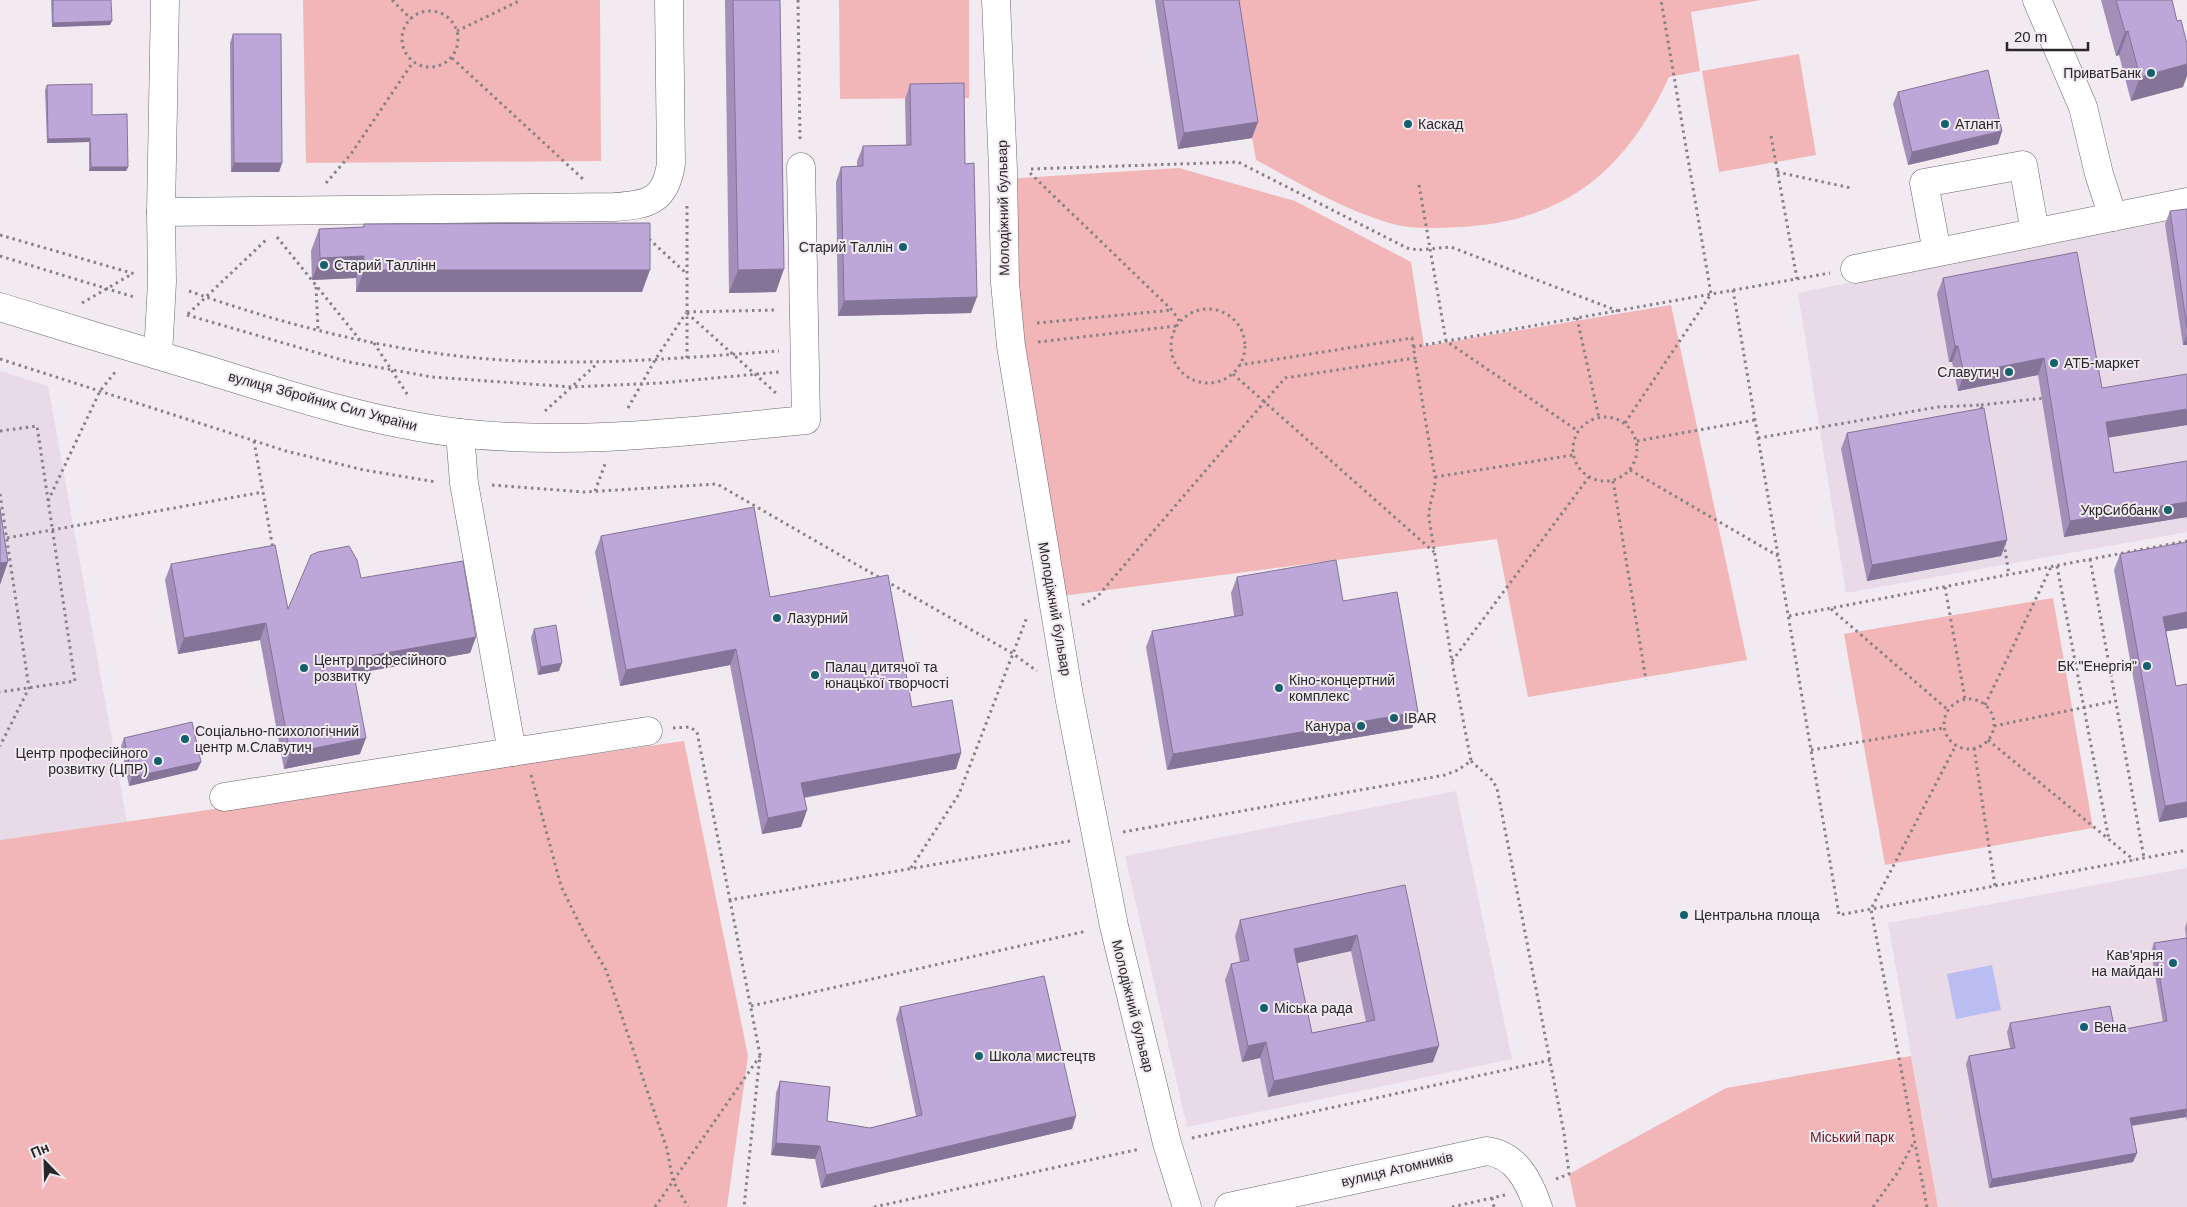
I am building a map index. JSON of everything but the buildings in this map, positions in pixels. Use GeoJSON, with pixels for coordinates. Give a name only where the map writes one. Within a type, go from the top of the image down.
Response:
{"type":"FeatureCollection","features":[{"type":"Feature","properties":{"kind":"street"},"geometry":{"type":"LineString","coordinates":[[155,325],[161,212],[165,0]]}},
{"type":"Feature","properties":{"kind":"street"},"geometry":{"type":"LineString","coordinates":[[161,212],[614,207],[645,204],[659,194],[668,179],[671,162],[670,0]]}},
{"type":"Feature","properties":{"kind":"street","name":"Молодіжний бульвар"},"geometry":{"type":"LineString","coordinates":[[996,0],[1003,170],[1005,283],[1042,610],[1069,696],[1114,926],[1167,1144],[1187,1207]]}},
{"type":"Feature","properties":{"kind":"street"},"geometry":{"type":"LineString","coordinates":[[2037,0],[2083,107],[2099,174],[2113,217]]}},
{"type":"Feature","properties":{"kind":"street"},"geometry":{"type":"LineString","coordinates":[[1937,252],[1924,183],[2022,165],[2035,232]]}},
{"type":"Feature","properties":{"kind":"street"},"geometry":{"type":"LineString","coordinates":[[801,166],[806,420]]}},
{"type":"Feature","properties":{"kind":"street"},"geometry":{"type":"LineString","coordinates":[[1855,269],[2187,202]]}},
{"type":"Feature","properties":{"kind":"street","name":"вулиця Збройних Сил України"},"geometry":{"type":"LineString","coordinates":[[0,307],[49,322],[155,325],[343,410],[430,429],[516,437],[614,437],[806,420]]}},
{"type":"Feature","properties":{"kind":"street"},"geometry":{"type":"LineString","coordinates":[[460,433],[460,454],[464,483],[519,751]]}},
{"type":"Feature","properties":{"kind":"street"},"geometry":{"type":"LineString","coordinates":[[224,797],[648,732]]}},
{"type":"Feature","properties":{"kind":"street","name":"вулиця Атомників"},"geometry":{"type":"LineString","coordinates":[[1229,1207],[1487,1151],[1505,1156],[1518,1167],[1538,1207]]}},
{"type":"Feature","properties":{"kind":"path"},"geometry":{"type":"LineString","coordinates":[[392,0],[411,19]]}},
{"type":"Feature","properties":{"kind":"path"},"geometry":{"type":"LineString","coordinates":[[457,31],[522,0]]}},
{"type":"Feature","properties":{"kind":"path"},"geometry":{"type":"LineString","coordinates":[[798,0],[801,166]]}},
{"type":"Feature","properties":{"kind":"path"},"geometry":{"type":"LineString","coordinates":[[1625,424],[1711,294],[1661,0]]}},
{"type":"Feature","properties":{"kind":"path"},"geometry":{"type":"LineString","coordinates":[[428,11],[437,12],[453,22],[457,31],[457,50],[452,58],[445,63],[429,68],[413,62],[406,55],[402,36],[411,19],[428,11]]}},
{"type":"Feature","properties":{"kind":"path"},"geometry":{"type":"LineString","coordinates":[[452,58],[687,274]]}},
{"type":"Feature","properties":{"kind":"path"},"geometry":{"type":"LineString","coordinates":[[1771,136],[1798,279]]}},
{"type":"Feature","properties":{"kind":"path"},"geometry":{"type":"LineString","coordinates":[[1180,322],[1172,310],[1027,170],[1238,162],[1407,248],[1418,250],[1444,247],[1457,249],[1618,311]]}},
{"type":"Feature","properties":{"kind":"path"},"geometry":{"type":"LineString","coordinates":[[1778,172],[1851,188]]}},
{"type":"Feature","properties":{"kind":"path"},"geometry":{"type":"LineString","coordinates":[[1419,185],[1446,341],[1578,431]]}},
{"type":"Feature","properties":{"kind":"path"},"geometry":{"type":"LineString","coordinates":[[274,233],[360,340]]}},
{"type":"Feature","properties":{"kind":"path"},"geometry":{"type":"LineString","coordinates":[[0,235],[133,274]]}},
{"type":"Feature","properties":{"kind":"path"},"geometry":{"type":"LineString","coordinates":[[0,256],[155,325],[318,329],[374,343],[475,358],[598,363],[655,360],[804,359]]}},
{"type":"Feature","properties":{"kind":"path"},"geometry":{"type":"LineString","coordinates":[[1413,347],[1855,269]]}},
{"type":"Feature","properties":{"kind":"path"},"geometry":{"type":"LineString","coordinates":[[133,274],[155,325]]}},
{"type":"Feature","properties":{"kind":"path"},"geometry":{"type":"LineString","coordinates":[[49,322],[133,274]]}},
{"type":"Feature","properties":{"kind":"path"},"geometry":{"type":"LineString","coordinates":[[316,286],[318,329]]}},
{"type":"Feature","properties":{"kind":"path"},"geometry":{"type":"LineString","coordinates":[[1733,290],[1839,915],[2187,850]]}},
{"type":"Feature","properties":{"kind":"path"},"geometry":{"type":"LineString","coordinates":[[687,312],[803,309]]}},
{"type":"Feature","properties":{"kind":"path"},"geometry":{"type":"LineString","coordinates":[[1209,309],[1221,312],[1232,318],[1240,328],[1244,340],[1244,352],[1240,365],[1233,374],[1212,383],[1194,380],[1180,370],[1173,360],[1171,349],[1172,338],[1180,322],[1196,311],[1209,309]]}},
{"type":"Feature","properties":{"kind":"path"},"geometry":{"type":"LineString","coordinates":[[1010,335],[1172,310]]}},
{"type":"Feature","properties":{"kind":"path"},"geometry":{"type":"LineString","coordinates":[[595,492],[614,437],[641,384],[687,312]]}},
{"type":"Feature","properties":{"kind":"path"},"geometry":{"type":"LineString","coordinates":[[687,312],[806,420]]}},
{"type":"Feature","properties":{"kind":"path"},"geometry":{"type":"LineString","coordinates":[[155,325],[187,315]]}},
{"type":"Feature","properties":{"kind":"path"},"geometry":{"type":"LineString","coordinates":[[48,501],[100,391],[155,325],[187,315],[349,362],[440,377],[572,387],[641,384],[804,359]]}},
{"type":"Feature","properties":{"kind":"path"},"geometry":{"type":"LineString","coordinates":[[1577,318],[1598,418]]}},
{"type":"Feature","properties":{"kind":"path"},"geometry":{"type":"LineString","coordinates":[[1010,335],[1177,326]]}},
{"type":"Feature","properties":{"kind":"path"},"geometry":{"type":"LineString","coordinates":[[1240,365],[1412,338],[1435,477],[1435,486],[1428,509],[1452,662],[1471,761],[1492,780],[1497,788],[1551,1060],[1570,1174]]}},
{"type":"Feature","properties":{"kind":"path"},"geometry":{"type":"LineString","coordinates":[[374,343],[430,429]]}},
{"type":"Feature","properties":{"kind":"path"},"geometry":{"type":"LineString","coordinates":[[911,868],[959,794],[1012,653],[1042,610],[1083,604],[1097,597],[1285,378],[1415,358]]}},
{"type":"Feature","properties":{"kind":"path"},"geometry":{"type":"LineString","coordinates":[[0,360],[254,441],[364,470],[429,482],[595,492],[716,484],[1012,653],[1069,696]]}},
{"type":"Feature","properties":{"kind":"path"},"geometry":{"type":"LineString","coordinates":[[516,437],[598,363]]}},
{"type":"Feature","properties":{"kind":"path"},"geometry":{"type":"LineString","coordinates":[[1233,374],[1434,552]]}},
{"type":"Feature","properties":{"kind":"path"},"geometry":{"type":"LineString","coordinates":[[1758,438],[1938,408],[2049,397]]}},
{"type":"Feature","properties":{"kind":"path"},"geometry":{"type":"LineString","coordinates":[[1981,404],[1983,414]]}},
{"type":"Feature","properties":{"kind":"path"},"geometry":{"type":"LineString","coordinates":[[1598,418],[1616,418],[1625,424],[1632,431],[1636,441],[1637,456],[1630,470],[1622,478],[1612,481],[1602,482],[1589,477],[1576,465],[1573,455],[1574,438],[1578,431],[1586,423],[1598,418]]}},
{"type":"Feature","properties":{"kind":"path"},"geometry":{"type":"LineString","coordinates":[[1636,441],[1755,420]]}},
{"type":"Feature","properties":{"kind":"path"},"geometry":{"type":"LineString","coordinates":[[0,431],[37,426],[75,681],[0,692]]}},
{"type":"Feature","properties":{"kind":"path"},"geometry":{"type":"LineString","coordinates":[[254,441],[274,556]]}},
{"type":"Feature","properties":{"kind":"path"},"geometry":{"type":"LineString","coordinates":[[1435,477],[1573,455]]}},
{"type":"Feature","properties":{"kind":"path"},"geometry":{"type":"LineString","coordinates":[[1630,470],[1778,556]]}},
{"type":"Feature","properties":{"kind":"path"},"geometry":{"type":"LineString","coordinates":[[1452,662],[1589,477]]}},
{"type":"Feature","properties":{"kind":"path"},"geometry":{"type":"LineString","coordinates":[[1612,481],[1646,680]]}},
{"type":"Feature","properties":{"kind":"path"},"geometry":{"type":"LineString","coordinates":[[7,538],[263,492]]}},
{"type":"Feature","properties":{"kind":"path"},"geometry":{"type":"LineString","coordinates":[[0,494],[29,688],[0,746]]}},
{"type":"Feature","properties":{"kind":"path"},"geometry":{"type":"LineString","coordinates":[[2003,537],[2009,575]]}},
{"type":"Feature","properties":{"kind":"path"},"geometry":{"type":"LineString","coordinates":[[1789,616],[2187,541]]}},
{"type":"Feature","properties":{"kind":"path"},"geometry":{"type":"LineString","coordinates":[[2090,559],[2144,858]]}},
{"type":"Feature","properties":{"kind":"path"},"geometry":{"type":"LineString","coordinates":[[2057,566],[2109,840]]}},
{"type":"Feature","properties":{"kind":"path"},"geometry":{"type":"LineString","coordinates":[[1985,705],[2051,567]]}},
{"type":"Feature","properties":{"kind":"path"},"geometry":{"type":"LineString","coordinates":[[1945,587],[1965,699]]}},
{"type":"Feature","properties":{"kind":"path"},"geometry":{"type":"LineString","coordinates":[[1830,608],[1948,710]]}},
{"type":"Feature","properties":{"kind":"path"},"geometry":{"type":"LineString","coordinates":[[1965,699],[1972,699],[1985,705],[1990,711],[1994,726],[1988,740],[1974,748],[1956,745],[1947,735],[1944,728],[1948,710],[1958,701],[1965,699]]}},
{"type":"Feature","properties":{"kind":"path"},"geometry":{"type":"LineString","coordinates":[[1994,726],[2115,701]]}},
{"type":"Feature","properties":{"kind":"path"},"geometry":{"type":"LineString","coordinates":[[648,732],[684,726],[690,727],[696,732],[730,900],[760,1055],[744,1207]]}},
{"type":"Feature","properties":{"kind":"path"},"geometry":{"type":"LineString","coordinates":[[1811,750],[1944,728]]}},
{"type":"Feature","properties":{"kind":"path"},"geometry":{"type":"LineString","coordinates":[[1988,740],[2134,860]]}},
{"type":"Feature","properties":{"kind":"path"},"geometry":{"type":"LineString","coordinates":[[1926,1207],[1871,909],[1956,745]]}},
{"type":"Feature","properties":{"kind":"path"},"geometry":{"type":"LineString","coordinates":[[1974,748],[1995,886]]}},
{"type":"Feature","properties":{"kind":"path"},"geometry":{"type":"LineString","coordinates":[[519,751],[561,886],[583,932],[606,970],[667,1148],[672,1181],[688,1207]]}},
{"type":"Feature","properties":{"kind":"path"},"geometry":{"type":"LineString","coordinates":[[730,900],[1444,775],[1458,770],[1471,761]]}},
{"type":"Feature","properties":{"kind":"path"},"geometry":{"type":"LineString","coordinates":[[751,1006],[1114,926]]}},
{"type":"Feature","properties":{"kind":"path"},"geometry":{"type":"LineString","coordinates":[[655,1207],[760,1055]]}},
{"type":"Feature","properties":{"kind":"path"},"geometry":{"type":"LineString","coordinates":[[874,1207],[1551,1060]]}},
{"type":"Feature","properties":{"kind":"path"},"geometry":{"type":"LineString","coordinates":[[1873,1207],[1898,1172],[1914,1142]]}},
{"type":"Feature","properties":{"kind":"path"},"geometry":{"type":"LineString","coordinates":[[1492,1198],[1494,1207]]}},
{"type":"Feature","properties":{"kind":"shaded area"},"geometry":{"type":"Polygon","coordinates":[[[2187,214],[2187,532],[1846,593],[1798,293],[2187,214]]]}},
{"type":"Feature","properties":{"kind":"shaded area"},"geometry":{"type":"Polygon","coordinates":[[[0,371],[48,386],[127,822],[0,840],[0,371]]]}},
{"type":"Feature","properties":{"kind":"shaded area"},"geometry":{"type":"Polygon","coordinates":[[[1456,791],[1512,1059],[1187,1127],[1125,856],[1456,791]]]}},
{"type":"Feature","properties":{"kind":"shaded area"},"geometry":{"type":"Polygon","coordinates":[[[2187,868],[2187,1207],[1938,1207],[1888,923],[2187,868]]]}},
{"type":"Feature","properties":{"kind":"green space"},"geometry":{"type":"Polygon","coordinates":[[[303,0],[600,0],[601,161],[306,163],[303,0]]]}},
{"type":"Feature","properties":{"kind":"green space"},"geometry":{"type":"Polygon","coordinates":[[[839,0],[969,0],[969,98],[840,99],[839,0]]]}},
{"type":"Feature","properties":{"kind":"green space","name":"Каскад"},"geometry":{"type":"Polygon","coordinates":[[[1155,0],[1761,0],[1691,12],[1700,71],[1669,77],[1652,110],[1633,139],[1612,164],[1588,185],[1561,202],[1531,214],[1498,223],[1461,227],[1416,228],[1389,223],[1354,210],[1321,195],[1256,160],[1252,138],[1178,149],[1155,0]]]}},
{"type":"Feature","properties":{"kind":"green space"},"geometry":{"type":"Polygon","coordinates":[[[1799,54],[1816,155],[1719,172],[1702,71],[1799,54]]]}},
{"type":"Feature","properties":{"kind":"green space"},"geometry":{"type":"Polygon","coordinates":[[[1179,168],[1295,201],[1411,262],[1424,346],[1671,305],[1747,660],[1528,697],[1497,539],[1062,596],[1016,354],[1004,179],[1179,168]]]}},
{"type":"Feature","properties":{"kind":"green space"},"geometry":{"type":"Polygon","coordinates":[[[2053,598],[2093,828],[1885,865],[1844,634],[2053,598]]]}},
{"type":"Feature","properties":{"kind":"green space"},"geometry":{"type":"Polygon","coordinates":[[[684,741],[748,1056],[727,1207],[0,1207],[0,840],[684,741]]]}},
{"type":"Feature","properties":{"kind":"green space","name":"Міський парк"},"geometry":{"type":"Polygon","coordinates":[[[1911,1056],[1938,1207],[1576,1207],[1569,1174],[1726,1088],[1911,1056]]]}},
{"type":"Feature","properties":{"kind":"water"},"geometry":{"type":"Polygon","coordinates":[[[1992,965],[2001,1010],[1956,1019],[1947,974],[1992,965]]]}},
{"type":"Feature","properties":{"kind":"place","name":"ПриватБанк"},"geometry":{"type":"Point","coordinates":[2151,73]}},
{"type":"Feature","properties":{"kind":"place","name":"Каскад"},"geometry":{"type":"Point","coordinates":[1408,124]}},
{"type":"Feature","properties":{"kind":"place","name":"Атлант"},"geometry":{"type":"Point","coordinates":[1945,124]}},
{"type":"Feature","properties":{"kind":"place","name":"Старий Таллін"},"geometry":{"type":"Point","coordinates":[903,247]}},
{"type":"Feature","properties":{"kind":"place","name":"Старий Таллінн"},"geometry":{"type":"Point","coordinates":[324,265]}},
{"type":"Feature","properties":{"kind":"place","name":"АТБ-маркет"},"geometry":{"type":"Point","coordinates":[2054,363]}},
{"type":"Feature","properties":{"kind":"place","name":"Славутич"},"geometry":{"type":"Point","coordinates":[2009,372]}},
{"type":"Feature","properties":{"kind":"place","name":"УкрСиббанк"},"geometry":{"type":"Point","coordinates":[2168,510]}},
{"type":"Feature","properties":{"kind":"place","name":"Лазурний"},"geometry":{"type":"Point","coordinates":[777,618]}},
{"type":"Feature","properties":{"kind":"place","name":"БК \"Енергія\""},"geometry":{"type":"Point","coordinates":[2147,666]}},
{"type":"Feature","properties":{"kind":"place","name":"Центр професійного розвитку"},"geometry":{"type":"Point","coordinates":[304,668]}},
{"type":"Feature","properties":{"kind":"place","name":"Палац дитячої та юнацької творчості"},"geometry":{"type":"Point","coordinates":[815,675]}},
{"type":"Feature","properties":{"kind":"place","name":"Кіно-концертний комплекс"},"geometry":{"type":"Point","coordinates":[1279,688]}},
{"type":"Feature","properties":{"kind":"place","name":"IBAR"},"geometry":{"type":"Point","coordinates":[1394,718]}},
{"type":"Feature","properties":{"kind":"place","name":"Канура"},"geometry":{"type":"Point","coordinates":[1361,726]}},
{"type":"Feature","properties":{"kind":"place","name":"Соціально-психологічний центр м.Славутич"},"geometry":{"type":"Point","coordinates":[185,739]}},
{"type":"Feature","properties":{"kind":"place","name":"Центр професійного розвитку (ЦПР)"},"geometry":{"type":"Point","coordinates":[158,761]}},
{"type":"Feature","properties":{"kind":"place","name":"Центральна площа"},"geometry":{"type":"Point","coordinates":[1684,915]}},
{"type":"Feature","properties":{"kind":"place","name":"Кав'ярня на майдані"},"geometry":{"type":"Point","coordinates":[2173,963]}},
{"type":"Feature","properties":{"kind":"place","name":"Міська рада"},"geometry":{"type":"Point","coordinates":[1264,1008]}},
{"type":"Feature","properties":{"kind":"place","name":"Вена"},"geometry":{"type":"Point","coordinates":[2084,1027]}},
{"type":"Feature","properties":{"kind":"place","name":"Школа мистецтв"},"geometry":{"type":"Point","coordinates":[979,1056]}}]}
